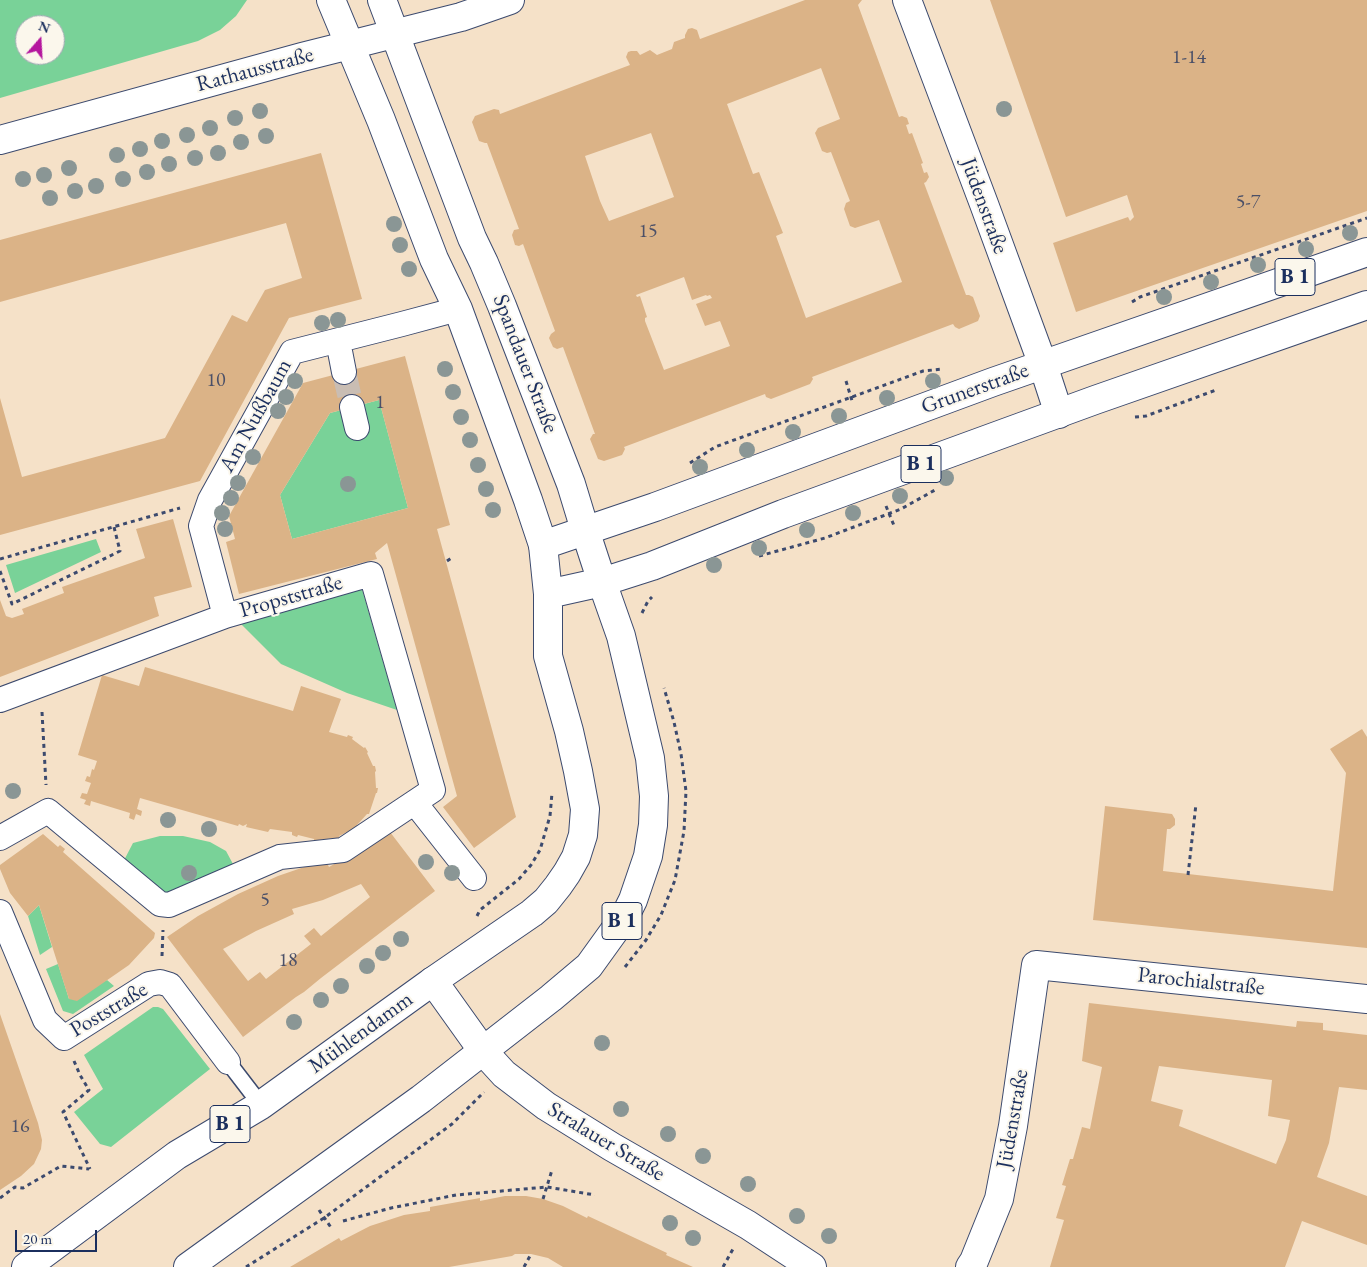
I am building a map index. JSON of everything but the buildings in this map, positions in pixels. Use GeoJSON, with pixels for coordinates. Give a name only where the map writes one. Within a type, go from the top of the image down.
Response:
{"type":"FeatureCollection","features":[{"type":"Feature","properties":{"kind":"main road","name":"Spandauer Straße"},"geometry":{"type":"LineString","coordinates":[[330,0],[381,120],[434,259],[458,309],[543,544],[548,594],[548,656],[570,731]]}},
{"type":"Feature","properties":{"kind":"main road","name":"Spandauer Straße"},"geometry":{"type":"LineString","coordinates":[[382,0],[472,238],[502,306],[571,484],[621,636],[650,758],[654,796],[653,825],[648,856],[633,900],[625,916],[589,966],[483,1051]]}},
{"type":"Feature","properties":{"kind":"main road","name":"Rathausstraße"},"geometry":{"type":"LineString","coordinates":[[0,140],[302,57],[461,17],[510,0]]}},
{"type":"Feature","properties":{"kind":"main road","name":"Jüdenstraße"},"geometry":{"type":"LineString","coordinates":[[907,0],[1043,364],[1059,414]]}},
{"type":"Feature","properties":{"kind":"main road","name":"Grunerstraße"},"geometry":{"type":"LineString","coordinates":[[585,530],[692,494],[1043,364],[1367,252]]}},
{"type":"Feature","properties":{"kind":"main road","name":"B 1"},"geometry":{"type":"LineString","coordinates":[[602,582],[652,566],[783,514],[1059,414],[1367,305]]}},
{"type":"Feature","properties":{"kind":"main road","name":"B 1"},"geometry":{"type":"LineString","coordinates":[[543,544],[585,530]]}},
{"type":"Feature","properties":{"kind":"main road"},"geometry":{"type":"LineString","coordinates":[[548,594],[602,582]]}},
{"type":"Feature","properties":{"kind":"main road","name":"Mühlendamm"},"geometry":{"type":"LineString","coordinates":[[26,1267],[178,1155],[261,1105],[433,981],[532,913],[546,901],[568,873],[576,857],[582,835],[585,809],[570,731]]}},
{"type":"Feature","properties":{"kind":"main road","name":"Jüdenstraße"},"geometry":{"type":"LineString","coordinates":[[970,1267],[999,1199],[1013,1126],[1036,965]]}},
{"type":"Feature","properties":{"kind":"main road","name":"Parochialstraße"},"geometry":{"type":"LineString","coordinates":[[1036,965],[1367,999]]}},
{"type":"Feature","properties":{"kind":"main road","name":"Stralauer Straße"},"geometry":{"type":"LineString","coordinates":[[433,981],[483,1051],[504,1074],[546,1106],[748,1225],[812,1267]]}},
{"type":"Feature","properties":{"kind":"main road","name":"B 1"},"geometry":{"type":"LineString","coordinates":[[188,1267],[413,1105],[483,1051]]}},
{"type":"Feature","properties":{"kind":"street","name":"Am Nußbaum"},"geometry":{"type":"LineString","coordinates":[[224,616],[201,526],[210,500],[292,352],[458,309]]}},
{"type":"Feature","properties":{"kind":"street"},"geometry":{"type":"LineString","coordinates":[[338,341],[344,372]]}},
{"type":"Feature","properties":{"kind":"street","name":"Propststraße"},"geometry":{"type":"LineString","coordinates":[[0,700],[224,616],[372,574],[424,796]]}},
{"type":"Feature","properties":{"kind":"street"},"geometry":{"type":"LineString","coordinates":[[0,838],[48,811],[160,904],[170,905],[280,857],[343,850],[424,796],[474,878]]}},
{"type":"Feature","properties":{"kind":"street","name":"Poststraße"},"geometry":{"type":"LineString","coordinates":[[0,912],[45,1020],[64,1038],[148,984],[160,982],[170,985],[228,1062]]}},
{"type":"Feature","properties":{"kind":"lane"},"geometry":{"type":"LineString","coordinates":[[228,1062],[261,1105]]}},
{"type":"Feature","properties":{"kind":"path"},"geometry":{"type":"LineString","coordinates":[[1126,306],[1140,297],[1367,218]]}},
{"type":"Feature","properties":{"kind":"path"},"geometry":{"type":"LineString","coordinates":[[846,381],[856,410]]}},
{"type":"Feature","properties":{"kind":"path"},"geometry":{"type":"LineString","coordinates":[[757,557],[825,538],[889,514],[943,487]]}},
{"type":"Feature","properties":{"kind":"path","name":"Am Nußbaum"},"geometry":{"type":"LineString","coordinates":[[0,559],[210,500]]}},
{"type":"Feature","properties":{"kind":"path"},"geometry":{"type":"LineString","coordinates":[[884,501],[895,528]]}},
{"type":"Feature","properties":{"kind":"path"},"geometry":{"type":"LineString","coordinates":[[0,570],[12,604],[120,551],[114,527]]}},
{"type":"Feature","properties":{"kind":"path"},"geometry":{"type":"LineString","coordinates":[[447,561],[453,557]]}},
{"type":"Feature","properties":{"kind":"path"},"geometry":{"type":"LineString","coordinates":[[642,613],[648,600],[654,595]]}},
{"type":"Feature","properties":{"kind":"path"},"geometry":{"type":"LineString","coordinates":[[40,685],[48,811]]}},
{"type":"Feature","properties":{"kind":"path"},"geometry":{"type":"LineString","coordinates":[[476,918],[480,910],[519,879],[531,865],[540,850],[550,816],[551,786]]}},
{"type":"Feature","properties":{"kind":"path"},"geometry":{"type":"LineString","coordinates":[[1188,875],[1196,804]]}},
{"type":"Feature","properties":{"kind":"path"},"geometry":{"type":"LineString","coordinates":[[160,982],[165,904]]}},
{"type":"Feature","properties":{"kind":"path"},"geometry":{"type":"LineString","coordinates":[[0,1198],[16,1188],[23,1188],[61,1166],[90,1169],[63,1112],[89,1090],[80,1075]]}},
{"type":"Feature","properties":{"kind":"path"},"geometry":{"type":"LineString","coordinates":[[246,1267],[324,1218],[452,1124]]}},
{"type":"Feature","properties":{"kind":"path"},"geometry":{"type":"LineString","coordinates":[[543,1200],[552,1170]]}},
{"type":"Feature","properties":{"kind":"path"},"geometry":{"type":"LineString","coordinates":[[343,1221],[391,1208],[456,1195],[547,1187],[595,1195]]}},
{"type":"Feature","properties":{"kind":"path"},"geometry":{"type":"LineString","coordinates":[[319,1210],[332,1229]]}},
{"type":"Feature","properties":{"kind":"path"},"geometry":{"type":"LineString","coordinates":[[524,1267],[531,1254]]}},
{"type":"Feature","properties":{"kind":"green space"},"geometry":{"type":"Polygon","coordinates":[[[0,0],[247,0],[236,16],[220,30],[198,41],[0,98],[0,0]]]}},
{"type":"Feature","properties":{"kind":"green space"},"geometry":{"type":"Polygon","coordinates":[[[379,400],[408,508],[292,539],[280,495],[330,413],[379,400]]]}},
{"type":"Feature","properties":{"kind":"green space"},"geometry":{"type":"Polygon","coordinates":[[[96,539],[101,552],[15,593],[6,565],[96,539]]]}},
{"type":"Feature","properties":{"kind":"green space"},"geometry":{"type":"Polygon","coordinates":[[[362,589],[397,710],[347,693],[281,664],[239,622],[362,589]]]}},
{"type":"Feature","properties":{"kind":"green space"},"geometry":{"type":"Polygon","coordinates":[[[160,836],[183,836],[210,842],[226,851],[233,864],[221,878],[169,901],[120,868],[133,843],[160,836]]]}},
{"type":"Feature","properties":{"kind":"green space"},"geometry":{"type":"Polygon","coordinates":[[[39,905],[52,947],[40,955],[28,916],[39,905]]]}},
{"type":"Feature","properties":{"kind":"green space"},"geometry":{"type":"Polygon","coordinates":[[[58,964],[69,999],[107,980],[114,986],[73,1014],[63,1011],[46,969],[58,964]]]}},
{"type":"Feature","properties":{"kind":"green space"},"geometry":{"type":"Polygon","coordinates":[[[153,1007],[163,1009],[210,1069],[111,1147],[100,1144],[74,1112],[103,1089],[84,1055],[153,1007]]]}},
{"type":"Feature","properties":{"kind":"tunnel"},"geometry":{"type":"LineString","coordinates":[[344,372],[352,407]]}}]}
